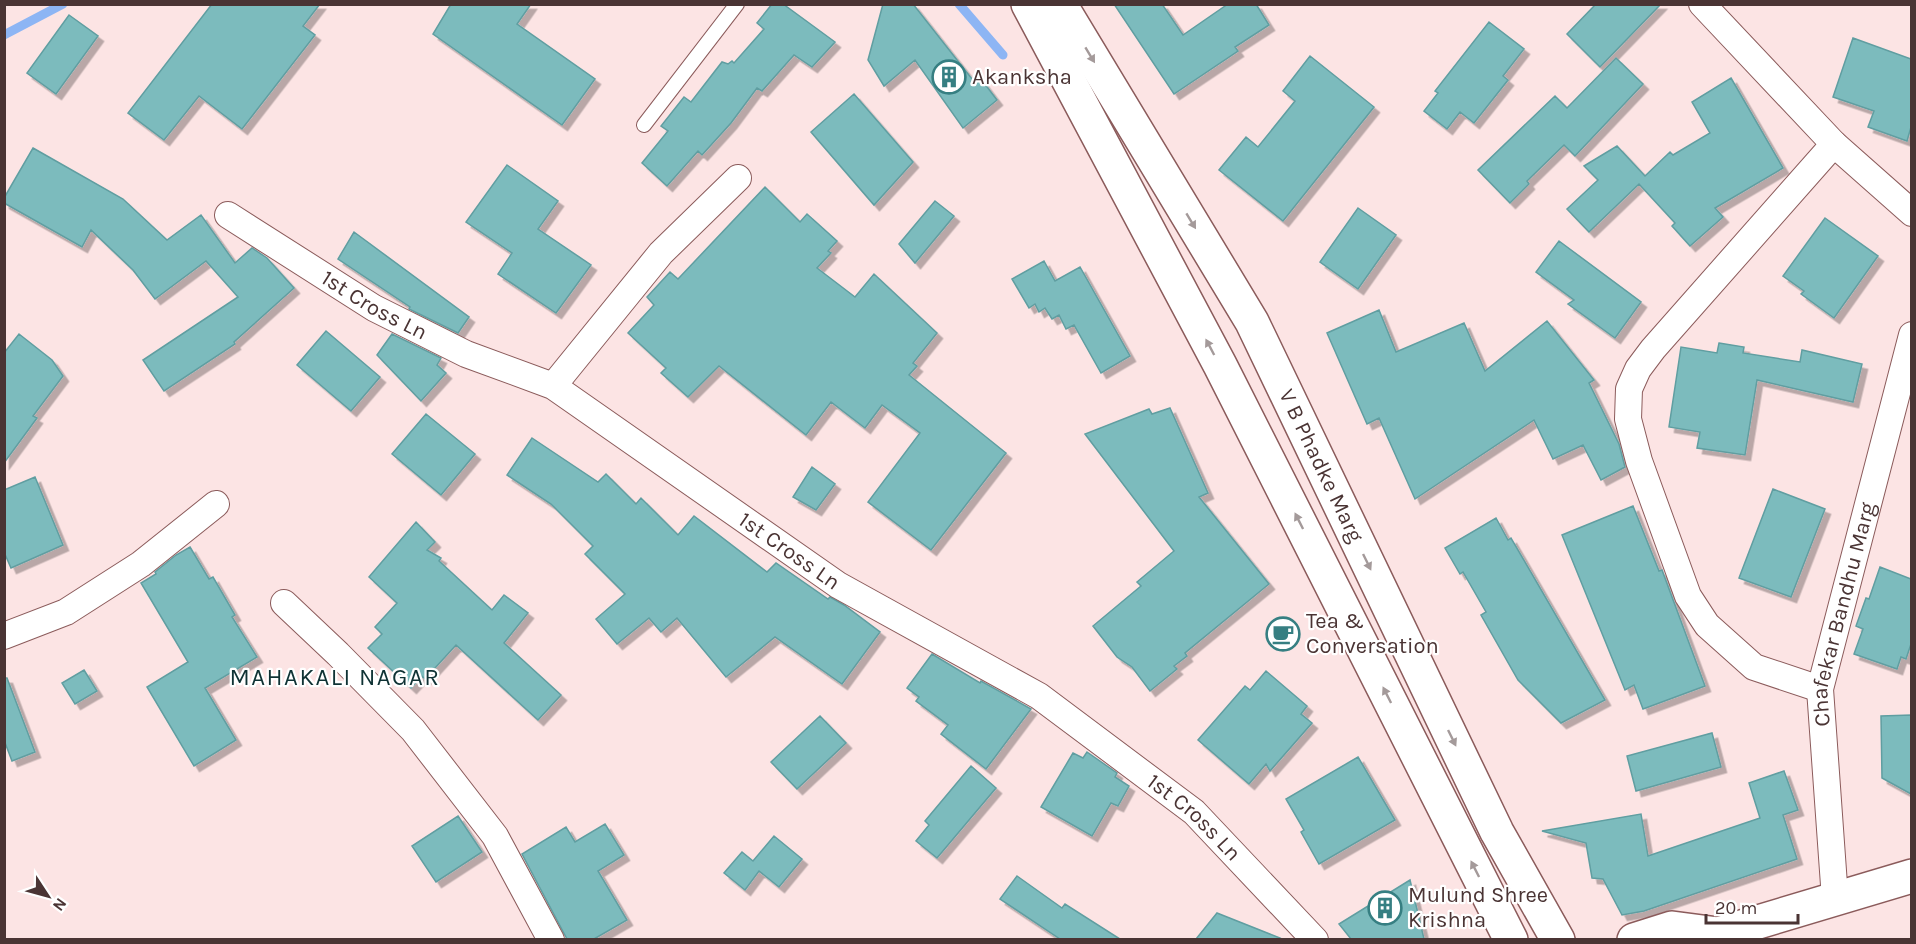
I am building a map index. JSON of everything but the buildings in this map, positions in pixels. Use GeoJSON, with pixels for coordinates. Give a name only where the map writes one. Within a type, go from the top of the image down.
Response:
{"type":"FeatureCollection","features":[{"type":"Feature","properties":{"kind":"street","name":"V B Phadke Marg"},"geometry":{"type":"LineString","coordinates":[[1060,4],[1252,322],[1497,832],[1558,939]]}},
{"type":"Feature","properties":{"kind":"street"},"geometry":{"type":"LineString","coordinates":[[1702,4],[1834,144],[1911,213]]}},
{"type":"Feature","properties":{"kind":"street","name":"V B Phadke Marg"},"geometry":{"type":"LineString","coordinates":[[1029,5],[1220,365],[1511,939]]}},
{"type":"Feature","properties":{"kind":"street"},"geometry":{"type":"LineString","coordinates":[[1820,689],[1754,667],[1707,625],[1688,596],[1639,461],[1628,419],[1629,389],[1638,369],[1653,349],[1834,144]]}},
{"type":"Feature","properties":{"kind":"street"},"geometry":{"type":"LineString","coordinates":[[554,386],[661,253],[738,178]]}},
{"type":"Feature","properties":{"kind":"street","name":"1st Cross Ln"},"geometry":{"type":"LineString","coordinates":[[228,215],[374,308],[466,354],[554,386],[838,585],[1039,696],[1194,812],[1315,939]]}},
{"type":"Feature","properties":{"kind":"street","name":"Chafekar Bandhu Marg"},"geometry":{"type":"LineString","coordinates":[[1835,899],[1820,689],[1911,335]]}},
{"type":"Feature","properties":{"kind":"street"},"geometry":{"type":"LineString","coordinates":[[4,636],[66,612],[141,564],[216,504]]}},
{"type":"Feature","properties":{"kind":"street"},"geometry":{"type":"LineString","coordinates":[[284,603],[413,730],[495,836],[551,939]]}},
{"type":"Feature","properties":{"kind":"street"},"geometry":{"type":"LineString","coordinates":[[1634,939],[1672,928],[1715,937],[1911,876]]}},
{"type":"Feature","properties":{"kind":"lane"},"geometry":{"type":"LineString","coordinates":[[644,125],[737,4]]}},
{"type":"Feature","properties":{"kind":"waterway"},"geometry":{"type":"LineString","coordinates":[[4,35],[63,4]]}},
{"type":"Feature","properties":{"kind":"waterway"},"geometry":{"type":"LineString","coordinates":[[959,4],[1003,55]]}},
{"type":"Feature","properties":{"kind":"place","name":"Akanksha"},"geometry":{"type":"Point","coordinates":[949,77]}},
{"type":"Feature","properties":{"kind":"place","name":"Tea & Conversation"},"geometry":{"type":"Point","coordinates":[1283,634]}},
{"type":"Feature","properties":{"kind":"place","name":"Mulund Shree Krishna"},"geometry":{"type":"Point","coordinates":[1385,908]}},
{"type":"Feature","properties":{"kind":"district","name":"MAHAKALI NAGAR"},"geometry":{"type":"Point","coordinates":[335,677]}}]}
